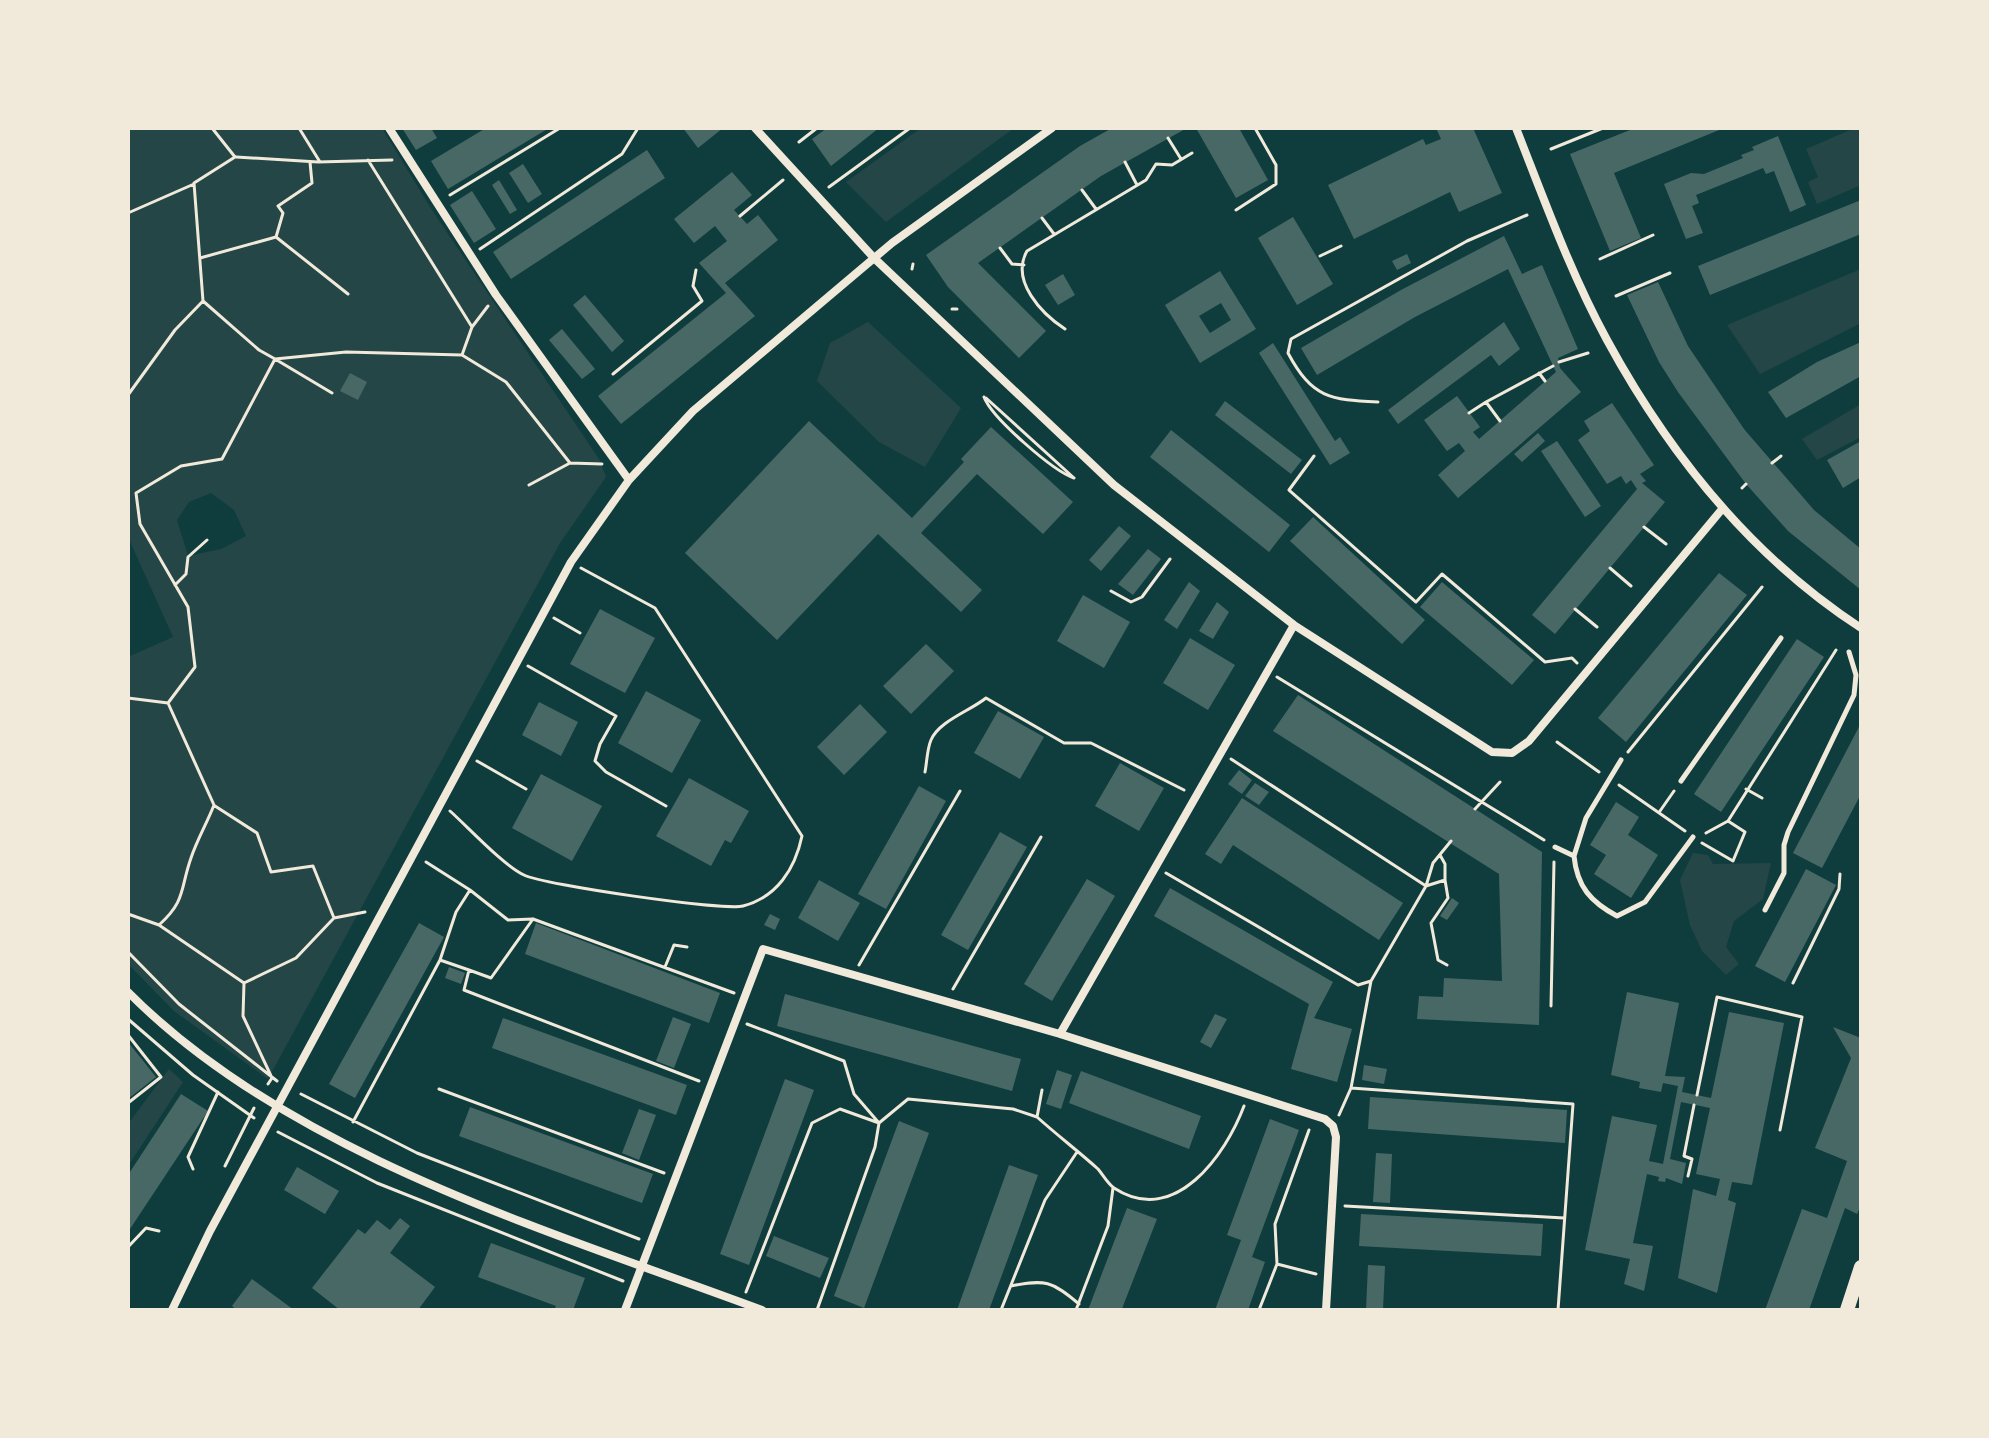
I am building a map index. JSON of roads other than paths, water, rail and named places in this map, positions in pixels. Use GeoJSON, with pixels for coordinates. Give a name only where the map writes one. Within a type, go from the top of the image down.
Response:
{"type":"FeatureCollection","features":[{"type":"Feature","properties":{"kind":"main road"},"geometry":{"type":"LineString","coordinates":[[1847,1310],[1861,1267]]}},
{"type":"Feature","properties":{"kind":"street"},"geometry":{"type":"LineString","coordinates":[[389,128],[470,255],[629,480]]}},
{"type":"Feature","properties":{"kind":"street"},"geometry":{"type":"LineString","coordinates":[[755,128],[874,258],[1103,475],[1294,625],[1498,753],[1512,753],[1529,741],[1723,508]]}},
{"type":"Feature","properties":{"kind":"street"},"geometry":{"type":"LineString","coordinates":[[1516,128],[1607,340],[1637,390],[1723,508],[1788,576],[1861,628]]}},
{"type":"Feature","properties":{"kind":"street"},"geometry":{"type":"LineString","coordinates":[[172,1310],[571,562],[629,480],[693,411],[874,258],[1049,129]]}},
{"type":"Feature","properties":{"kind":"street"},"geometry":{"type":"LineString","coordinates":[[1060,1034],[1294,625]]}},
{"type":"Feature","properties":{"kind":"street"},"geometry":{"type":"LineString","coordinates":[[625,1310],[763,949],[1060,1034],[1314,1115],[1333,1126],[1336,1137],[1326,1310]]}},
{"type":"Feature","properties":{"kind":"street"},"geometry":{"type":"LineString","coordinates":[[128,992],[206,1059],[277,1109],[410,1176],[762,1310]]}},
{"type":"Feature","properties":{"kind":"lane"},"geometry":{"type":"LineString","coordinates":[[1681,781],[1781,638]]}},
{"type":"Feature","properties":{"kind":"lane"},"geometry":{"type":"LineString","coordinates":[[1765,910],[1784,873],[1788,832],[1854,695],[1856,675],[1849,652]]}},
{"type":"Feature","properties":{"kind":"lane"},"geometry":{"type":"LineString","coordinates":[[1621,760],[1586,818],[1574,856],[1582,888],[1597,905],[1617,916],[1645,902],[1693,837]]}},
{"type":"Feature","properties":{"kind":"lane"},"geometry":{"type":"LineString","coordinates":[[1555,847],[1574,856]]}}]}
